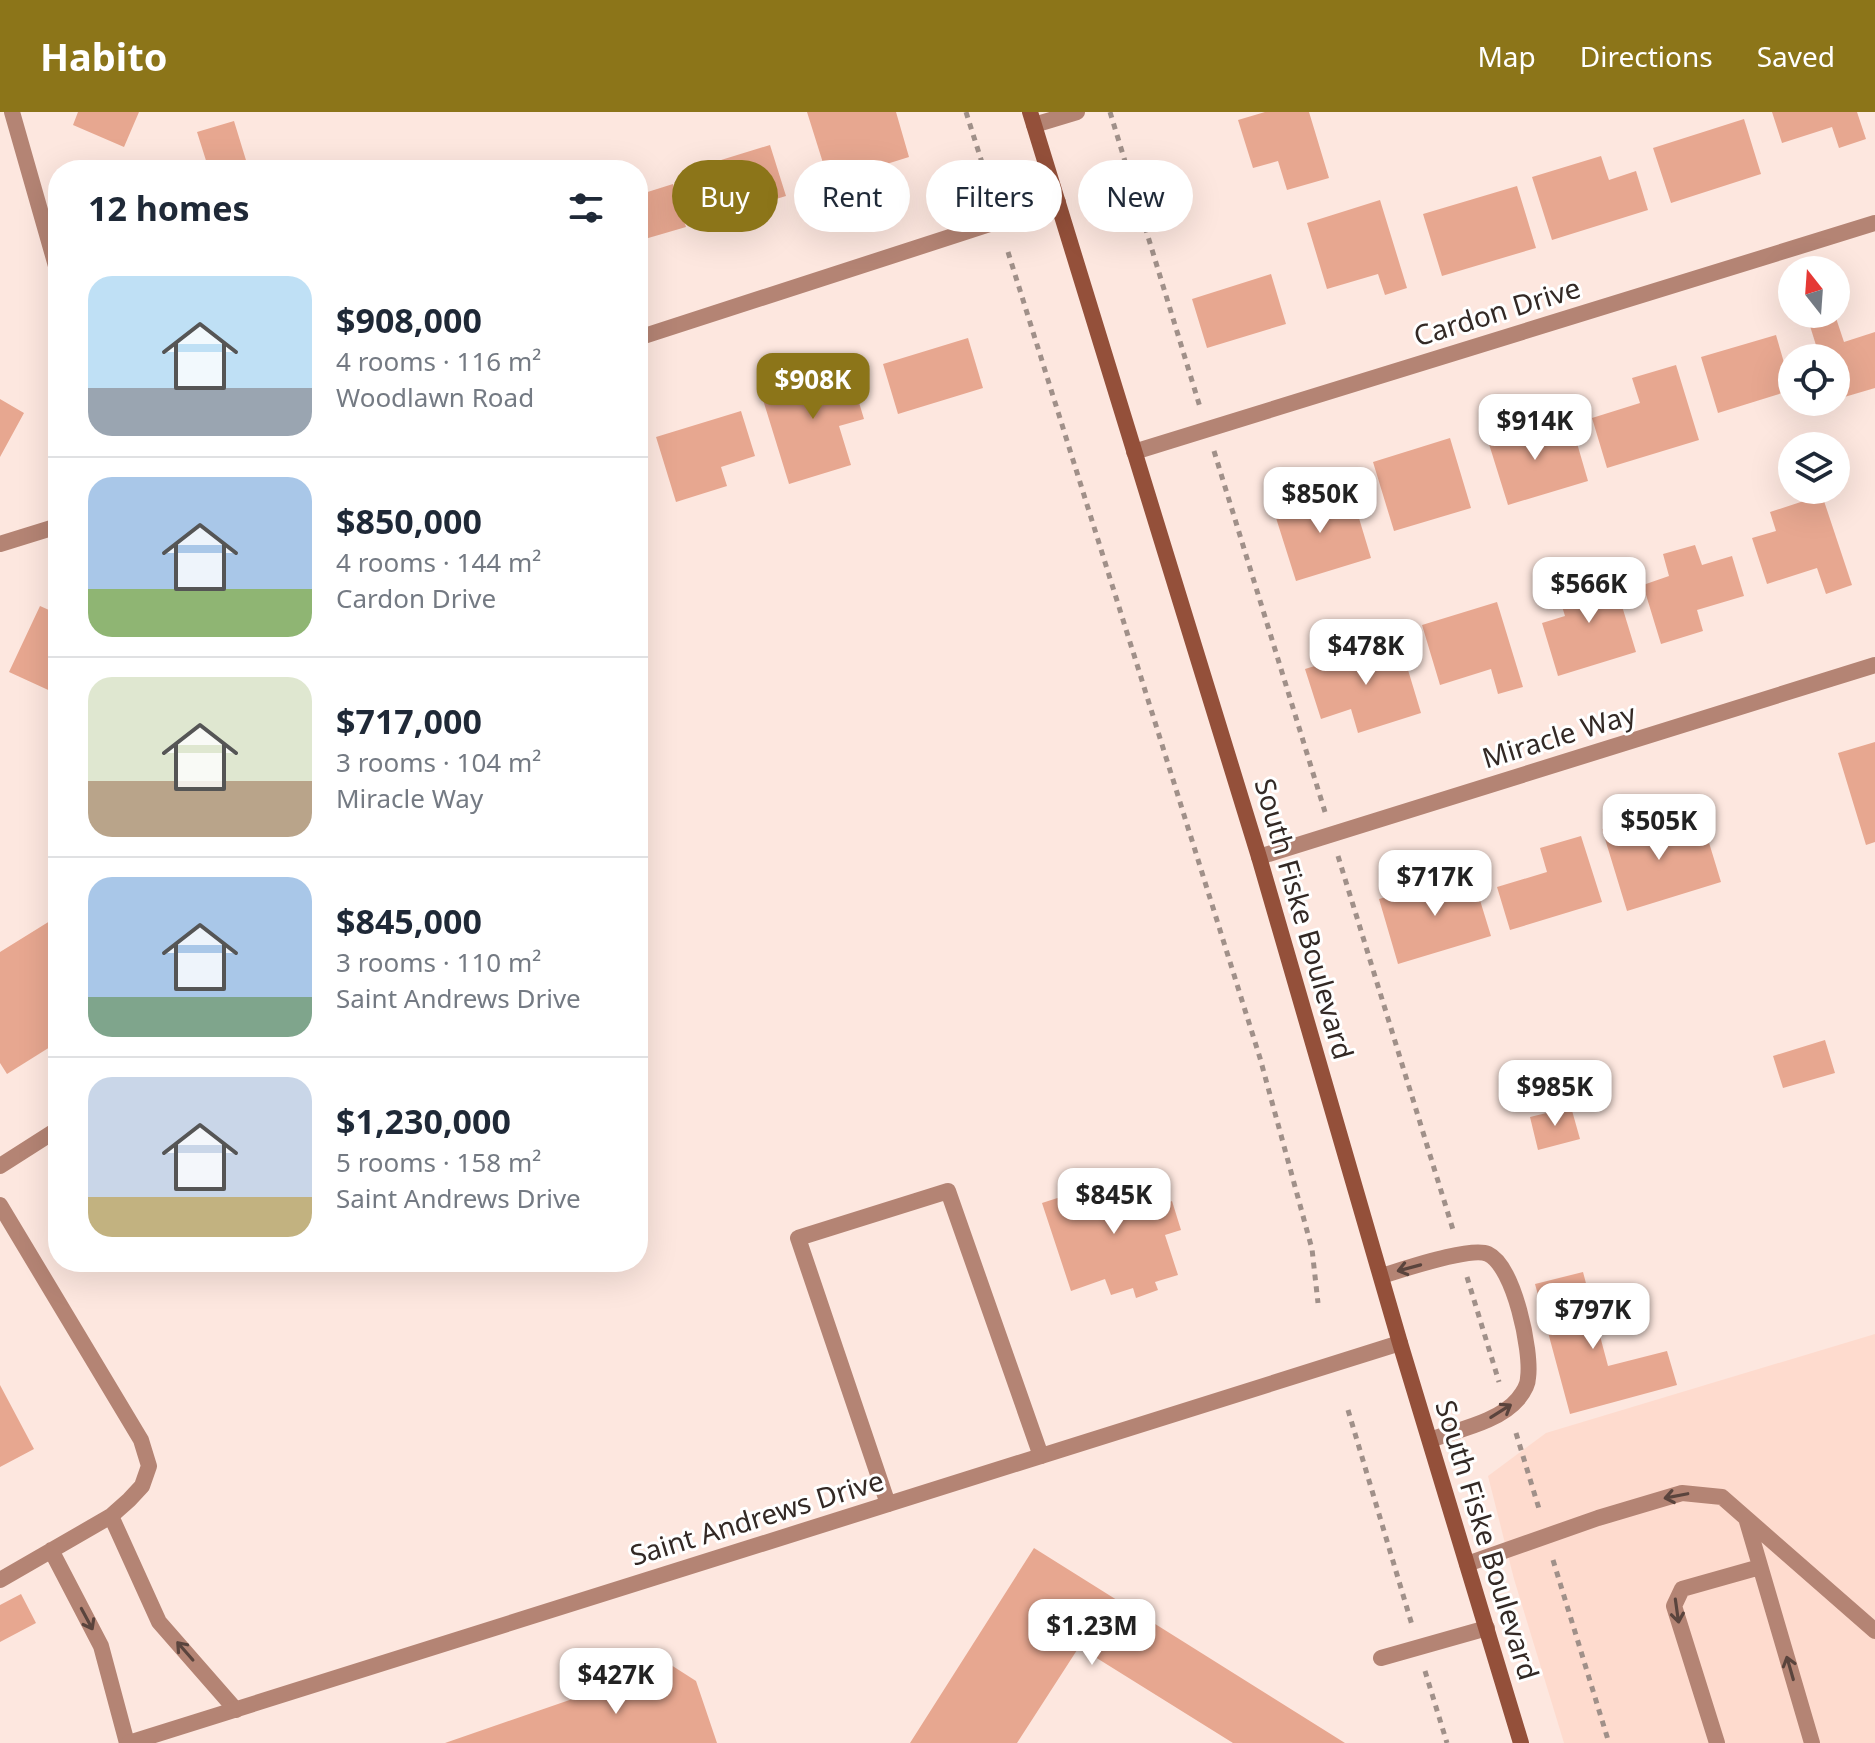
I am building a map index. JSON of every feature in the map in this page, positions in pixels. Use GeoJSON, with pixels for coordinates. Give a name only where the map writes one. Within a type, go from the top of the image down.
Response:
{"type":"FeatureCollection","features":[{"type":"Feature","properties":{"kind":"main road","name":"South Fiske Boulevard"},"geometry":{"type":"LineString","coordinates":[[1032,119],[1045,160]]}},
{"type":"Feature","properties":{"kind":"main road","name":"South Fiske Boulevard"},"geometry":{"type":"LineString","coordinates":[[1062,215],[1259,857],[1400,1343],[1521,1743]]}},
{"type":"Feature","properties":{"kind":"street"},"geometry":{"type":"LineString","coordinates":[[12,112],[48,238]]}},
{"type":"Feature","properties":{"kind":"street"},"geometry":{"type":"LineString","coordinates":[[1032,119],[1077,112]]}},
{"type":"Feature","properties":{"kind":"street","name":"Cardon Drive"},"geometry":{"type":"LineString","coordinates":[[1134,452],[1875,223]]}},
{"type":"Feature","properties":{"kind":"street"},"geometry":{"type":"LineString","coordinates":[[648,335],[965,232]]}},
{"type":"Feature","properties":{"kind":"street"},"geometry":{"type":"LineString","coordinates":[[0,544],[48,529]]}},
{"type":"Feature","properties":{"kind":"street","name":"Miracle Way"},"geometry":{"type":"LineString","coordinates":[[1259,857],[1875,665]]}},
{"type":"Feature","properties":{"kind":"street"},"geometry":{"type":"LineString","coordinates":[[0,1166],[48,1135]]}},
{"type":"Feature","properties":{"kind":"street"},"geometry":{"type":"LineString","coordinates":[[888,1504],[798,1238],[948,1191],[1041,1456]]}},
{"type":"Feature","properties":{"kind":"street"},"geometry":{"type":"LineString","coordinates":[[0,1205],[141,1440],[149,1466],[142,1486],[111,1516],[0,1580]]}},
{"type":"Feature","properties":{"kind":"street"},"geometry":{"type":"LineString","coordinates":[[1381,1276],[1472,1251],[1489,1254],[1502,1268],[1513,1292],[1528,1350],[1528,1381],[1516,1401],[1495,1416],[1430,1440]]}},
{"type":"Feature","properties":{"kind":"street","name":"Saint Andrews Drive"},"geometry":{"type":"LineString","coordinates":[[128,1743],[1400,1343]]}},
{"type":"Feature","properties":{"kind":"street"},"geometry":{"type":"LineString","coordinates":[[1467,1564],[1598,1518],[1682,1493],[1722,1497],[1875,1631]]}},
{"type":"Feature","properties":{"kind":"street"},"geometry":{"type":"LineString","coordinates":[[111,1516],[159,1622],[236,1710]]}},
{"type":"Feature","properties":{"kind":"street"},"geometry":{"type":"LineString","coordinates":[[1746,1518],[1812,1743]]}},
{"type":"Feature","properties":{"kind":"street"},"geometry":{"type":"LineString","coordinates":[[51,1550],[101,1646],[128,1743]]}},
{"type":"Feature","properties":{"kind":"street"},"geometry":{"type":"LineString","coordinates":[[1717,1743],[1674,1606],[1682,1589],[1760,1567]]}},
{"type":"Feature","properties":{"kind":"street"},"geometry":{"type":"LineString","coordinates":[[1381,1658],[1487,1628]]}},
{"type":"Feature","properties":{"kind":"path"},"geometry":{"type":"LineString","coordinates":[[966,112],[981,160]]}},
{"type":"Feature","properties":{"kind":"path"},"geometry":{"type":"LineString","coordinates":[[1110,112],[1414,1100]]}},
{"type":"Feature","properties":{"kind":"path"},"geometry":{"type":"LineString","coordinates":[[1008,252],[1260,1058],[1312,1249],[1318,1303]]}},
{"type":"Feature","properties":{"kind":"path"},"geometry":{"type":"LineString","coordinates":[[1348,1410],[1414,1629]]}},
{"type":"Feature","properties":{"kind":"path"},"geometry":{"type":"LineString","coordinates":[[1513,1423],[1542,1516]]}},
{"type":"Feature","properties":{"kind":"path"},"geometry":{"type":"LineString","coordinates":[[1552,1556],[1609,1743]]}},
{"type":"Feature","properties":{"kind":"path"},"geometry":{"type":"LineString","coordinates":[[1425,1669],[1447,1743]]}},
{"type":"Feature","properties":{"kind":"shaded area"},"geometry":{"type":"Polygon","coordinates":[[[1875,1334],[1875,1743],[1564,1743],[1514,1579],[1488,1476],[1546,1433],[1875,1334]]]}},
{"type":"Feature","properties":{"kind":"building"},"geometry":{"type":"Polygon","coordinates":[[[78,112],[139,112],[124,147],[73,125],[78,112]]]}},
{"type":"Feature","properties":{"kind":"building"},"geometry":{"type":"Polygon","coordinates":[[[807,112],[896,112],[909,157],[899,160],[822,160],[807,112]]]}},
{"type":"Feature","properties":{"kind":"building"},"geometry":{"type":"Polygon","coordinates":[[[1265,112],[1309,112],[1329,178],[1287,190],[1278,161],[1253,168],[1238,120],[1265,112]]]}},
{"type":"Feature","properties":{"kind":"building"},"geometry":{"type":"Polygon","coordinates":[[[1772,112],[1857,112],[1866,139],[1839,148],[1832,127],[1782,143],[1772,112]]]}},
{"type":"Feature","properties":{"kind":"building"},"geometry":{"type":"Polygon","coordinates":[[[1744,119],[1761,174],[1671,203],[1653,148],[1744,119]]]}},
{"type":"Feature","properties":{"kind":"building"},"geometry":{"type":"Polygon","coordinates":[[[234,121],[246,160],[206,160],[197,132],[234,121]]]}},
{"type":"Feature","properties":{"kind":"building"},"geometry":{"type":"Polygon","coordinates":[[[770,145],[775,160],[721,160],[770,145]]]}},
{"type":"Feature","properties":{"kind":"building"},"geometry":{"type":"Polygon","coordinates":[[[1601,156],[1609,180],[1636,171],[1648,210],[1552,240],[1532,177],[1601,156]]]}},
{"type":"Feature","properties":{"kind":"building"},"geometry":{"type":"Polygon","coordinates":[[[778,170],[786,196],[778,198],[778,170]]]}},
{"type":"Feature","properties":{"kind":"building"},"geometry":{"type":"Polygon","coordinates":[[[672,184],[672,231],[648,238],[648,192],[672,184]]]}},
{"type":"Feature","properties":{"kind":"building"},"geometry":{"type":"Polygon","coordinates":[[[1517,186],[1536,248],[1442,276],[1423,214],[1517,186]]]}},
{"type":"Feature","properties":{"kind":"building"},"geometry":{"type":"Polygon","coordinates":[[[1380,200],[1407,288],[1385,295],[1378,274],[1327,289],[1307,223],[1380,200]]]}},
{"type":"Feature","properties":{"kind":"building"},"geometry":{"type":"Polygon","coordinates":[[[1271,274],[1286,324],[1207,348],[1192,299],[1271,274]]]}},
{"type":"Feature","properties":{"kind":"building"},"geometry":{"type":"Polygon","coordinates":[[[1811,328],[1839,328],[1844,342],[1875,332],[1875,388],[1850,395],[1850,344],[1816,344],[1811,328]]]}},
{"type":"Feature","properties":{"kind":"building"},"geometry":{"type":"Polygon","coordinates":[[[1776,335],[1778,394],[1718,413],[1701,357],[1776,335]]]}},
{"type":"Feature","properties":{"kind":"building"},"geometry":{"type":"Polygon","coordinates":[[[968,338],[983,388],[898,414],[883,364],[968,338]]]}},
{"type":"Feature","properties":{"kind":"building"},"geometry":{"type":"Polygon","coordinates":[[[847,363],[864,419],[839,426],[851,465],[789,484],[760,390],[847,363]]]}},
{"type":"Feature","properties":{"kind":"building"},"geometry":{"type":"Polygon","coordinates":[[[1676,365],[1699,440],[1607,468],[1592,418],[1640,403],[1632,378],[1676,365]]]}},
{"type":"Feature","properties":{"kind":"building"},"geometry":{"type":"Polygon","coordinates":[[[0,399],[24,413],[0,457],[0,399]]]}},
{"type":"Feature","properties":{"kind":"building"},"geometry":{"type":"Polygon","coordinates":[[[741,411],[755,456],[721,467],[727,486],[676,502],[656,437],[741,411]]]}},
{"type":"Feature","properties":{"kind":"building"},"geometry":{"type":"Polygon","coordinates":[[[1511,420],[1518,443],[1572,426],[1588,481],[1508,505],[1484,428],[1511,420]]]}},
{"type":"Feature","properties":{"kind":"building"},"geometry":{"type":"Polygon","coordinates":[[[1450,438],[1471,508],[1394,531],[1373,462],[1450,438]]]}},
{"type":"Feature","properties":{"kind":"building"},"geometry":{"type":"Polygon","coordinates":[[[1295,491],[1301,511],[1352,495],[1371,558],[1296,581],[1270,499],[1295,491]]]}},
{"type":"Feature","properties":{"kind":"building"},"geometry":{"type":"Polygon","coordinates":[[[1794,504],[1825,504],[1852,585],[1826,594],[1817,568],[1767,584],[1752,538],[1776,531],[1770,512],[1794,504]]]}},
{"type":"Feature","properties":{"kind":"building"},"geometry":{"type":"Polygon","coordinates":[[[1695,545],[1702,565],[1732,556],[1744,596],[1697,610],[1703,631],[1661,644],[1643,585],[1669,576],[1663,554],[1695,545]]]}},
{"type":"Feature","properties":{"kind":"building"},"geometry":{"type":"Polygon","coordinates":[[[1611,570],[1636,652],[1558,676],[1542,623],[1565,616],[1556,587],[1611,570]]]}},
{"type":"Feature","properties":{"kind":"building"},"geometry":{"type":"Polygon","coordinates":[[[1497,602],[1523,687],[1498,694],[1491,669],[1440,685],[1422,625],[1497,602]]]}},
{"type":"Feature","properties":{"kind":"building"},"geometry":{"type":"Polygon","coordinates":[[[40,606],[48,610],[48,690],[9,672],[40,606]]]}},
{"type":"Feature","properties":{"kind":"building"},"geometry":{"type":"Polygon","coordinates":[[[1399,640],[1421,713],[1358,733],[1351,709],[1321,719],[1305,669],[1399,640]]]}},
{"type":"Feature","properties":{"kind":"building"},"geometry":{"type":"Polygon","coordinates":[[[1875,742],[1875,842],[1866,845],[1838,753],[1875,742]]]}},
{"type":"Feature","properties":{"kind":"building"},"geometry":{"type":"Polygon","coordinates":[[[1644,817],[1650,839],[1703,823],[1721,882],[1627,911],[1602,829],[1644,817]]]}},
{"type":"Feature","properties":{"kind":"building"},"geometry":{"type":"Polygon","coordinates":[[[1581,836],[1602,902],[1510,930],[1497,887],[1547,872],[1540,848],[1581,836]]]}},
{"type":"Feature","properties":{"kind":"building"},"geometry":{"type":"Polygon","coordinates":[[[1471,871],[1491,936],[1398,964],[1379,899],[1471,871]]]}},
{"type":"Feature","properties":{"kind":"building"},"geometry":{"type":"Polygon","coordinates":[[[48,922],[48,1048],[7,1074],[0,1063],[0,952],[48,922]]]}},
{"type":"Feature","properties":{"kind":"building"},"geometry":{"type":"Polygon","coordinates":[[[1825,1040],[1835,1073],[1783,1088],[1773,1056],[1825,1040]]]}},
{"type":"Feature","properties":{"kind":"building"},"geometry":{"type":"Polygon","coordinates":[[[1571,1107],[1580,1139],[1538,1150],[1530,1117],[1571,1107]]]}},
{"type":"Feature","properties":{"kind":"building"},"geometry":{"type":"Polygon","coordinates":[[[1144,1170],[1157,1207],[1172,1201],[1181,1230],[1165,1235],[1178,1275],[1155,1282],[1158,1290],[1136,1298],[1133,1288],[1111,1295],[1105,1279],[1071,1291],[1042,1203],[1144,1170]]]}},
{"type":"Feature","properties":{"kind":"building"},"geometry":{"type":"Polygon","coordinates":[[[1583,1272],[1608,1366],[1667,1351],[1677,1385],[1570,1414],[1535,1284],[1583,1272]]]}},
{"type":"Feature","properties":{"kind":"building"},"geometry":{"type":"Polygon","coordinates":[[[0,1385],[34,1449],[0,1467],[0,1385]]]}},
{"type":"Feature","properties":{"kind":"building"},"geometry":{"type":"Polygon","coordinates":[[[1034,1548],[1345,1743],[1233,1743],[1079,1647],[1017,1743],[910,1743],[1034,1548]]]}},
{"type":"Feature","properties":{"kind":"building"},"geometry":{"type":"Polygon","coordinates":[[[21,1594],[36,1623],[0,1642],[0,1605],[21,1594]]]}},
{"type":"Feature","properties":{"kind":"building"},"geometry":{"type":"Polygon","coordinates":[[[671,1665],[696,1681],[717,1743],[445,1743],[671,1665]]]}}]}
